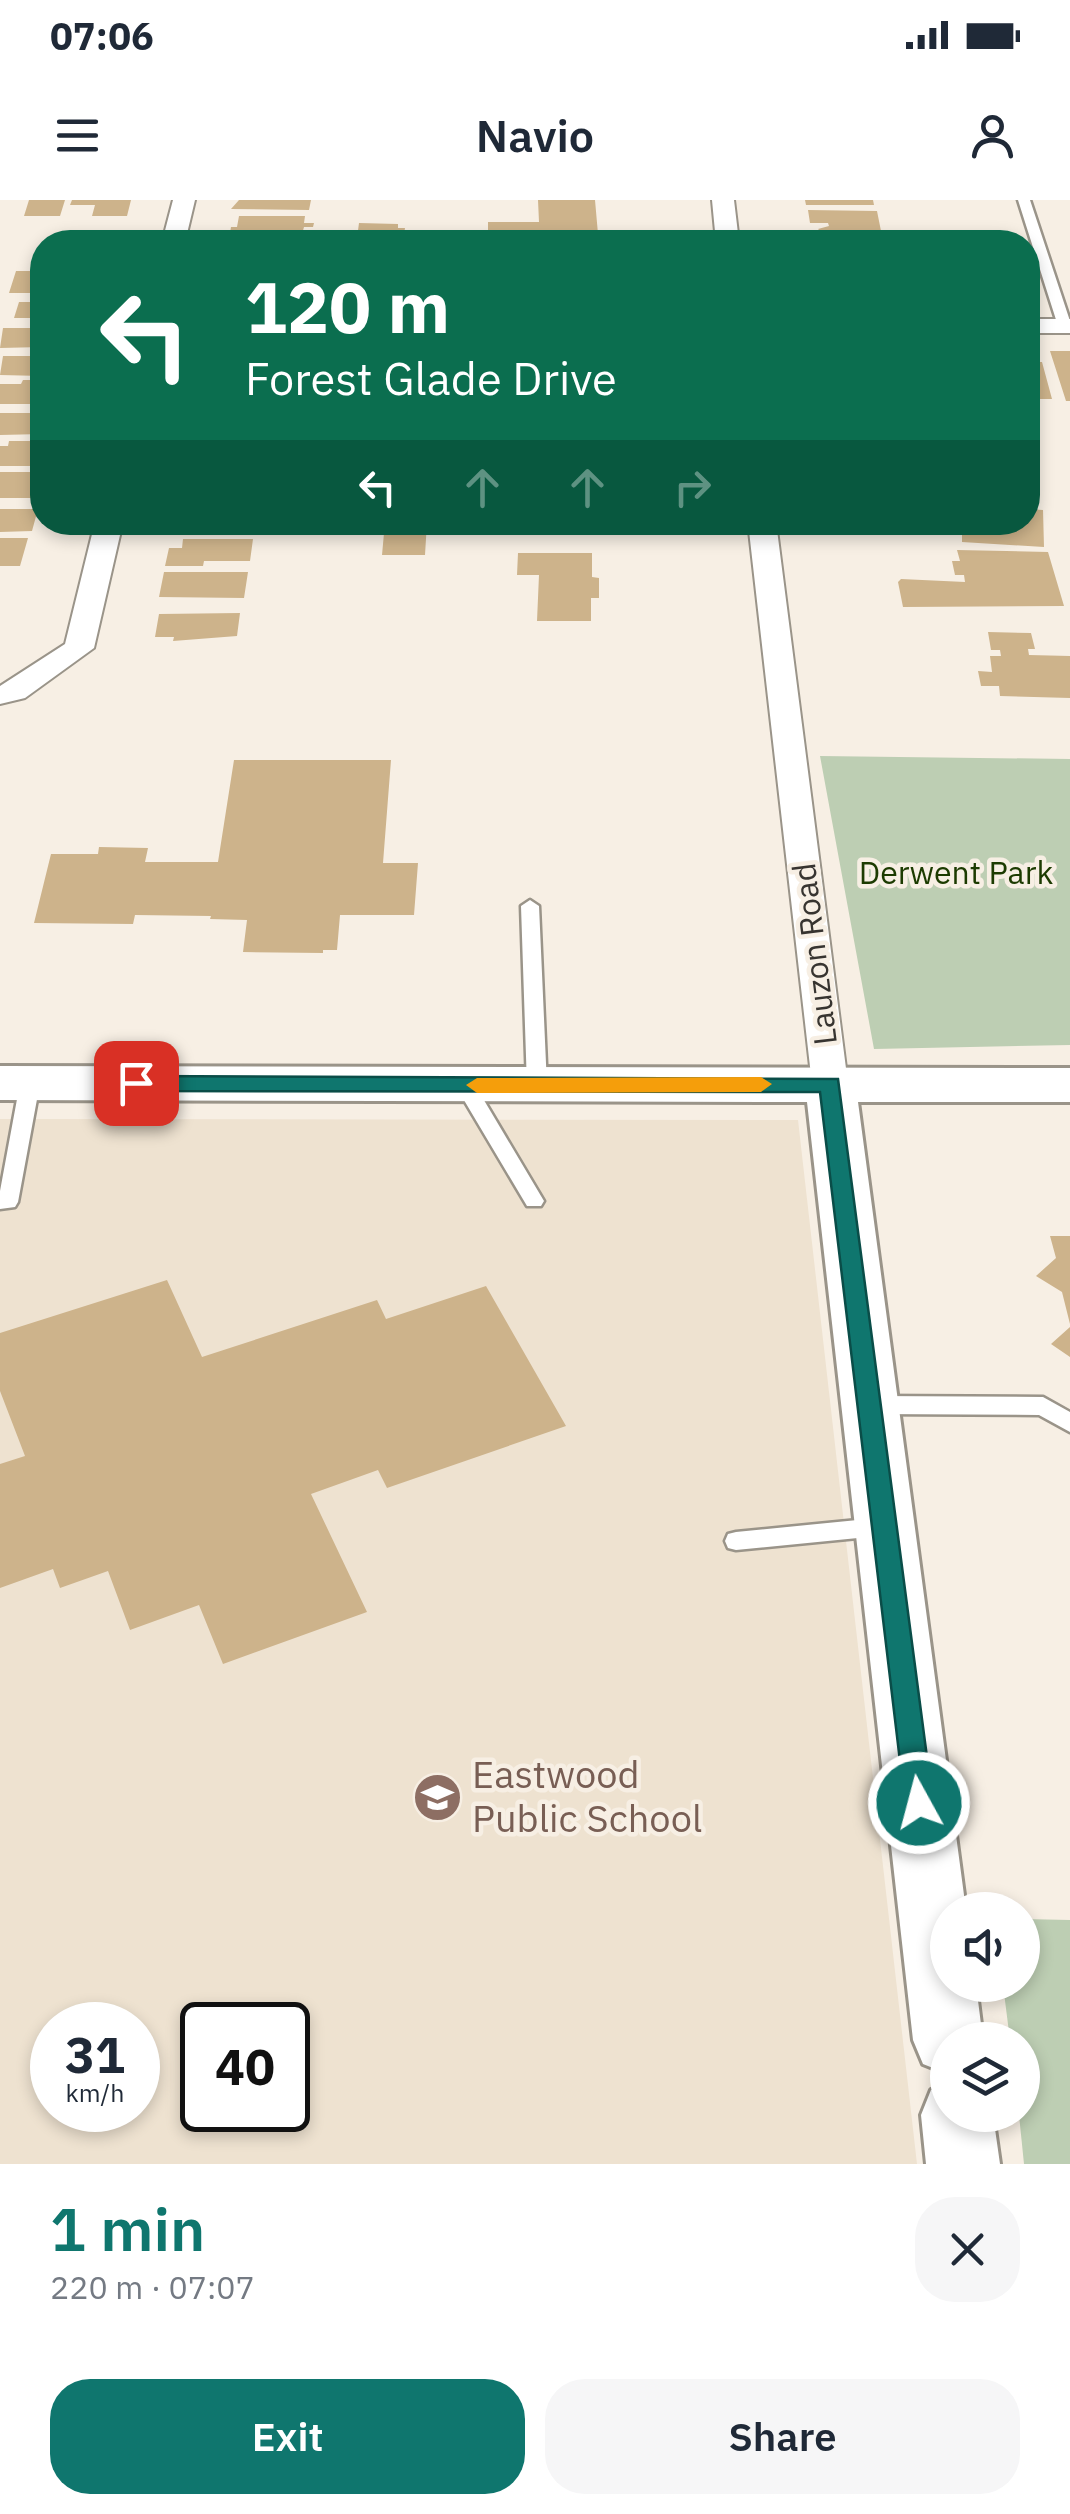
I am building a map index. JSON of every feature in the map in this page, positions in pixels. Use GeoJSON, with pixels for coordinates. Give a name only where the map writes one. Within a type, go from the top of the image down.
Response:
{"type":"FeatureCollection","features":[{"type":"Feature","properties":{"kind":"street"},"geometry":{"type":"LineString","coordinates":[[177,230],[184,200]]}},
{"type":"Feature","properties":{"kind":"street"},"geometry":{"type":"LineString","coordinates":[[723,200],[727,230]]}},
{"type":"Feature","properties":{"kind":"street"},"geometry":{"type":"LineString","coordinates":[[1040,326],[1068,326]]}},
{"type":"Feature","properties":{"kind":"street"},"geometry":{"type":"LineString","coordinates":[[0,695],[14,692],[79,648],[106,535]]}},
{"type":"Feature","properties":{"kind":"street","name":"Lauzon Road"},"geometry":{"type":"LineString","coordinates":[[764,535],[946,2022]]}},
{"type":"Feature","properties":{"kind":"street"},"geometry":{"type":"LineString","coordinates":[[15,1083],[1070,1085]]}},
{"type":"Feature","properties":{"kind":"street"},"geometry":{"type":"LineString","coordinates":[[959,2132],[963,2164]]}},
{"type":"Feature","properties":{"kind":"lane"},"geometry":{"type":"LineString","coordinates":[[1024,200],[1034,230]]}},
{"type":"Feature","properties":{"kind":"lane"},"geometry":{"type":"LineString","coordinates":[[1040,246],[1068,326]]}},
{"type":"Feature","properties":{"kind":"lane"},"geometry":{"type":"LineString","coordinates":[[530,906],[538,1086]]}},
{"type":"Feature","properties":{"kind":"lane"},"geometry":{"type":"LineString","coordinates":[[0,1202],[8,1202],[15,1083]]}},
{"type":"Feature","properties":{"kind":"lane"},"geometry":{"type":"LineString","coordinates":[[465,1085],[534,1201]]}},
{"type":"Feature","properties":{"kind":"lane"},"geometry":{"type":"LineString","coordinates":[[870,1404],[1043,1406],[1070,1423]]}},
{"type":"Feature","properties":{"kind":"lane"},"geometry":{"type":"LineString","coordinates":[[736,1541],[885,1526]]}},
{"type":"Feature","properties":{"kind":"shaded area","name":"Eastwood Public School"},"geometry":{"type":"Polygon","coordinates":[[[0,1119],[798,1120],[917,2164],[0,2164],[0,1119]]]}},
{"type":"Feature","properties":{"kind":"green space","name":"Derwent Park"},"geometry":{"type":"Polygon","coordinates":[[[820,756],[1070,759],[1070,1045],[874,1049],[820,756]]]}},
{"type":"Feature","properties":{"kind":"green space"},"geometry":{"type":"Polygon","coordinates":[[[1040,1919],[1070,1920],[1070,2164],[1024,2164],[1021,2132],[1040,2132],[1040,2022],[1008,2022],[1005,2002],[1040,2002],[1040,1919]]]}},
{"type":"Feature","properties":{"kind":"building"},"geometry":{"type":"Polygon","coordinates":[[[29,200],[65,200],[60,216],[24,216],[29,200]]]}},
{"type":"Feature","properties":{"kind":"building"},"geometry":{"type":"Polygon","coordinates":[[[72,200],[131,200],[127,216],[92,216],[95,205],[70,205],[72,200]]]}},
{"type":"Feature","properties":{"kind":"building"},"geometry":{"type":"Polygon","coordinates":[[[239,200],[311,200],[309,210],[231,209],[239,200]]]}},
{"type":"Feature","properties":{"kind":"building"},"geometry":{"type":"Polygon","coordinates":[[[538,200],[595,200],[598,230],[488,230],[488,222],[539,222],[538,200]]]}},
{"type":"Feature","properties":{"kind":"building"},"geometry":{"type":"Polygon","coordinates":[[[805,200],[873,200],[874,205],[806,205],[805,200]]]}},
{"type":"Feature","properties":{"kind":"building"},"geometry":{"type":"Polygon","coordinates":[[[808,210],[877,211],[881,230],[819,230],[828,223],[810,223],[808,210]]]}},
{"type":"Feature","properties":{"kind":"building"},"geometry":{"type":"Polygon","coordinates":[[[239,216],[305,216],[304,223],[314,223],[303,230],[230,230],[237,227],[239,216]]]}},
{"type":"Feature","properties":{"kind":"building"},"geometry":{"type":"Polygon","coordinates":[[[359,223],[398,224],[398,228],[405,228],[405,230],[358,230],[359,223]]]}},
{"type":"Feature","properties":{"kind":"building"},"geometry":{"type":"Polygon","coordinates":[[[16,271],[30,271],[30,293],[9,293],[16,271]]]}},
{"type":"Feature","properties":{"kind":"building"},"geometry":{"type":"Polygon","coordinates":[[[19,302],[30,302],[30,318],[14,318],[19,302]]]}},
{"type":"Feature","properties":{"kind":"building"},"geometry":{"type":"Polygon","coordinates":[[[3,328],[30,328],[30,347],[0,348],[3,328]]]}},
{"type":"Feature","properties":{"kind":"building"},"geometry":{"type":"Polygon","coordinates":[[[1050,351],[1070,351],[1070,401],[1066,401],[1050,351]]]}},
{"type":"Feature","properties":{"kind":"building"},"geometry":{"type":"Polygon","coordinates":[[[3,356],[30,356],[30,376],[0,375],[3,356]]]}},
{"type":"Feature","properties":{"kind":"building"},"geometry":{"type":"Polygon","coordinates":[[[1040,362],[1042,362],[1052,399],[1040,399],[1040,362]]]}},
{"type":"Feature","properties":{"kind":"building"},"geometry":{"type":"Polygon","coordinates":[[[30,380],[30,404],[0,404],[0,384],[30,380]]]}},
{"type":"Feature","properties":{"kind":"building"},"geometry":{"type":"Polygon","coordinates":[[[0,413],[30,413],[30,434],[0,435],[0,413]]]}},
{"type":"Feature","properties":{"kind":"building"},"geometry":{"type":"Polygon","coordinates":[[[9,441],[30,441],[30,466],[0,466],[0,446],[8,446],[9,441]]]}},
{"type":"Feature","properties":{"kind":"building"},"geometry":{"type":"Polygon","coordinates":[[[0,472],[30,472],[30,498],[0,498],[0,472]]]}},
{"type":"Feature","properties":{"kind":"building"},"geometry":{"type":"Polygon","coordinates":[[[0,509],[30,509],[30,531],[0,532],[0,509]]]}},
{"type":"Feature","properties":{"kind":"building"},"geometry":{"type":"Polygon","coordinates":[[[1040,510],[1043,510],[1044,547],[962,542],[962,535],[1040,535],[1040,510]]]}},
{"type":"Feature","properties":{"kind":"building"},"geometry":{"type":"Polygon","coordinates":[[[384,535],[426,535],[425,555],[382,555],[384,535]]]}},
{"type":"Feature","properties":{"kind":"building"},"geometry":{"type":"Polygon","coordinates":[[[0,538],[28,538],[20,566],[0,566],[0,538]]]}},
{"type":"Feature","properties":{"kind":"building"},"geometry":{"type":"Polygon","coordinates":[[[183,539],[253,539],[250,561],[165,566],[169,548],[182,548],[183,539]]]}},
{"type":"Feature","properties":{"kind":"building"},"geometry":{"type":"Polygon","coordinates":[[[957,550],[1048,552],[1064,606],[903,607],[898,582],[901,579],[965,582],[964,575],[955,575],[952,561],[960,561],[957,550]]]}},
{"type":"Feature","properties":{"kind":"building"},"geometry":{"type":"Polygon","coordinates":[[[518,553],[592,553],[592,577],[599,578],[599,598],[591,598],[591,621],[537,621],[539,575],[517,575],[518,553]]]}},
{"type":"Feature","properties":{"kind":"building"},"geometry":{"type":"Polygon","coordinates":[[[164,572],[248,572],[244,598],[159,597],[164,572]]]}},
{"type":"Feature","properties":{"kind":"building"},"geometry":{"type":"Polygon","coordinates":[[[240,613],[237,636],[173,641],[174,637],[155,637],[159,614],[240,613]]]}},
{"type":"Feature","properties":{"kind":"building"},"geometry":{"type":"Polygon","coordinates":[[[988,632],[1031,633],[1035,649],[1028,649],[1029,655],[1070,656],[1070,698],[1000,696],[999,686],[981,686],[978,671],[992,672],[990,656],[1001,656],[1000,650],[991,650],[988,632]]]}},
{"type":"Feature","properties":{"kind":"building"},"geometry":{"type":"Polygon","coordinates":[[[234,760],[391,760],[383,863],[418,863],[414,915],[340,915],[337,950],[323,953],[243,952],[247,920],[210,919],[211,916],[135,915],[133,924],[34,923],[51,854],[98,854],[99,847],[148,848],[145,862],[218,862],[234,760]]]}},
{"type":"Feature","properties":{"kind":"building"},"geometry":{"type":"Polygon","coordinates":[[[1050,1236],[1070,1236],[1070,1324],[1062,1292],[1036,1276],[1056,1258],[1050,1236]]]}},
{"type":"Feature","properties":{"kind":"building"},"geometry":{"type":"Polygon","coordinates":[[[167,1280],[202,1357],[377,1300],[386,1319],[486,1286],[566,1426],[387,1488],[378,1470],[311,1494],[367,1612],[223,1664],[199,1605],[130,1630],[108,1571],[60,1588],[53,1569],[0,1588],[0,1464],[25,1456],[0,1391],[0,1333],[167,1280]]]}},
{"type":"Feature","properties":{"kind":"building"},"geometry":{"type":"Polygon","coordinates":[[[1070,1327],[1070,1357],[1051,1344],[1070,1327]]]}},
{"type":"Feature","properties":{"kind":"slow traffic"},"geometry":{"type":"LineString","coordinates":[[477,1085],[761,1084]]}},
{"type":"Feature","properties":{"kind":"place","name":"Eastwood Public School"},"geometry":{"type":"Point","coordinates":[437,1797]}},
{"type":"Feature","properties":{"kind":"route"},"geometry":{"type":"LineString","coordinates":[[136,1083],[830,1084],[919,1803]]}}]}
